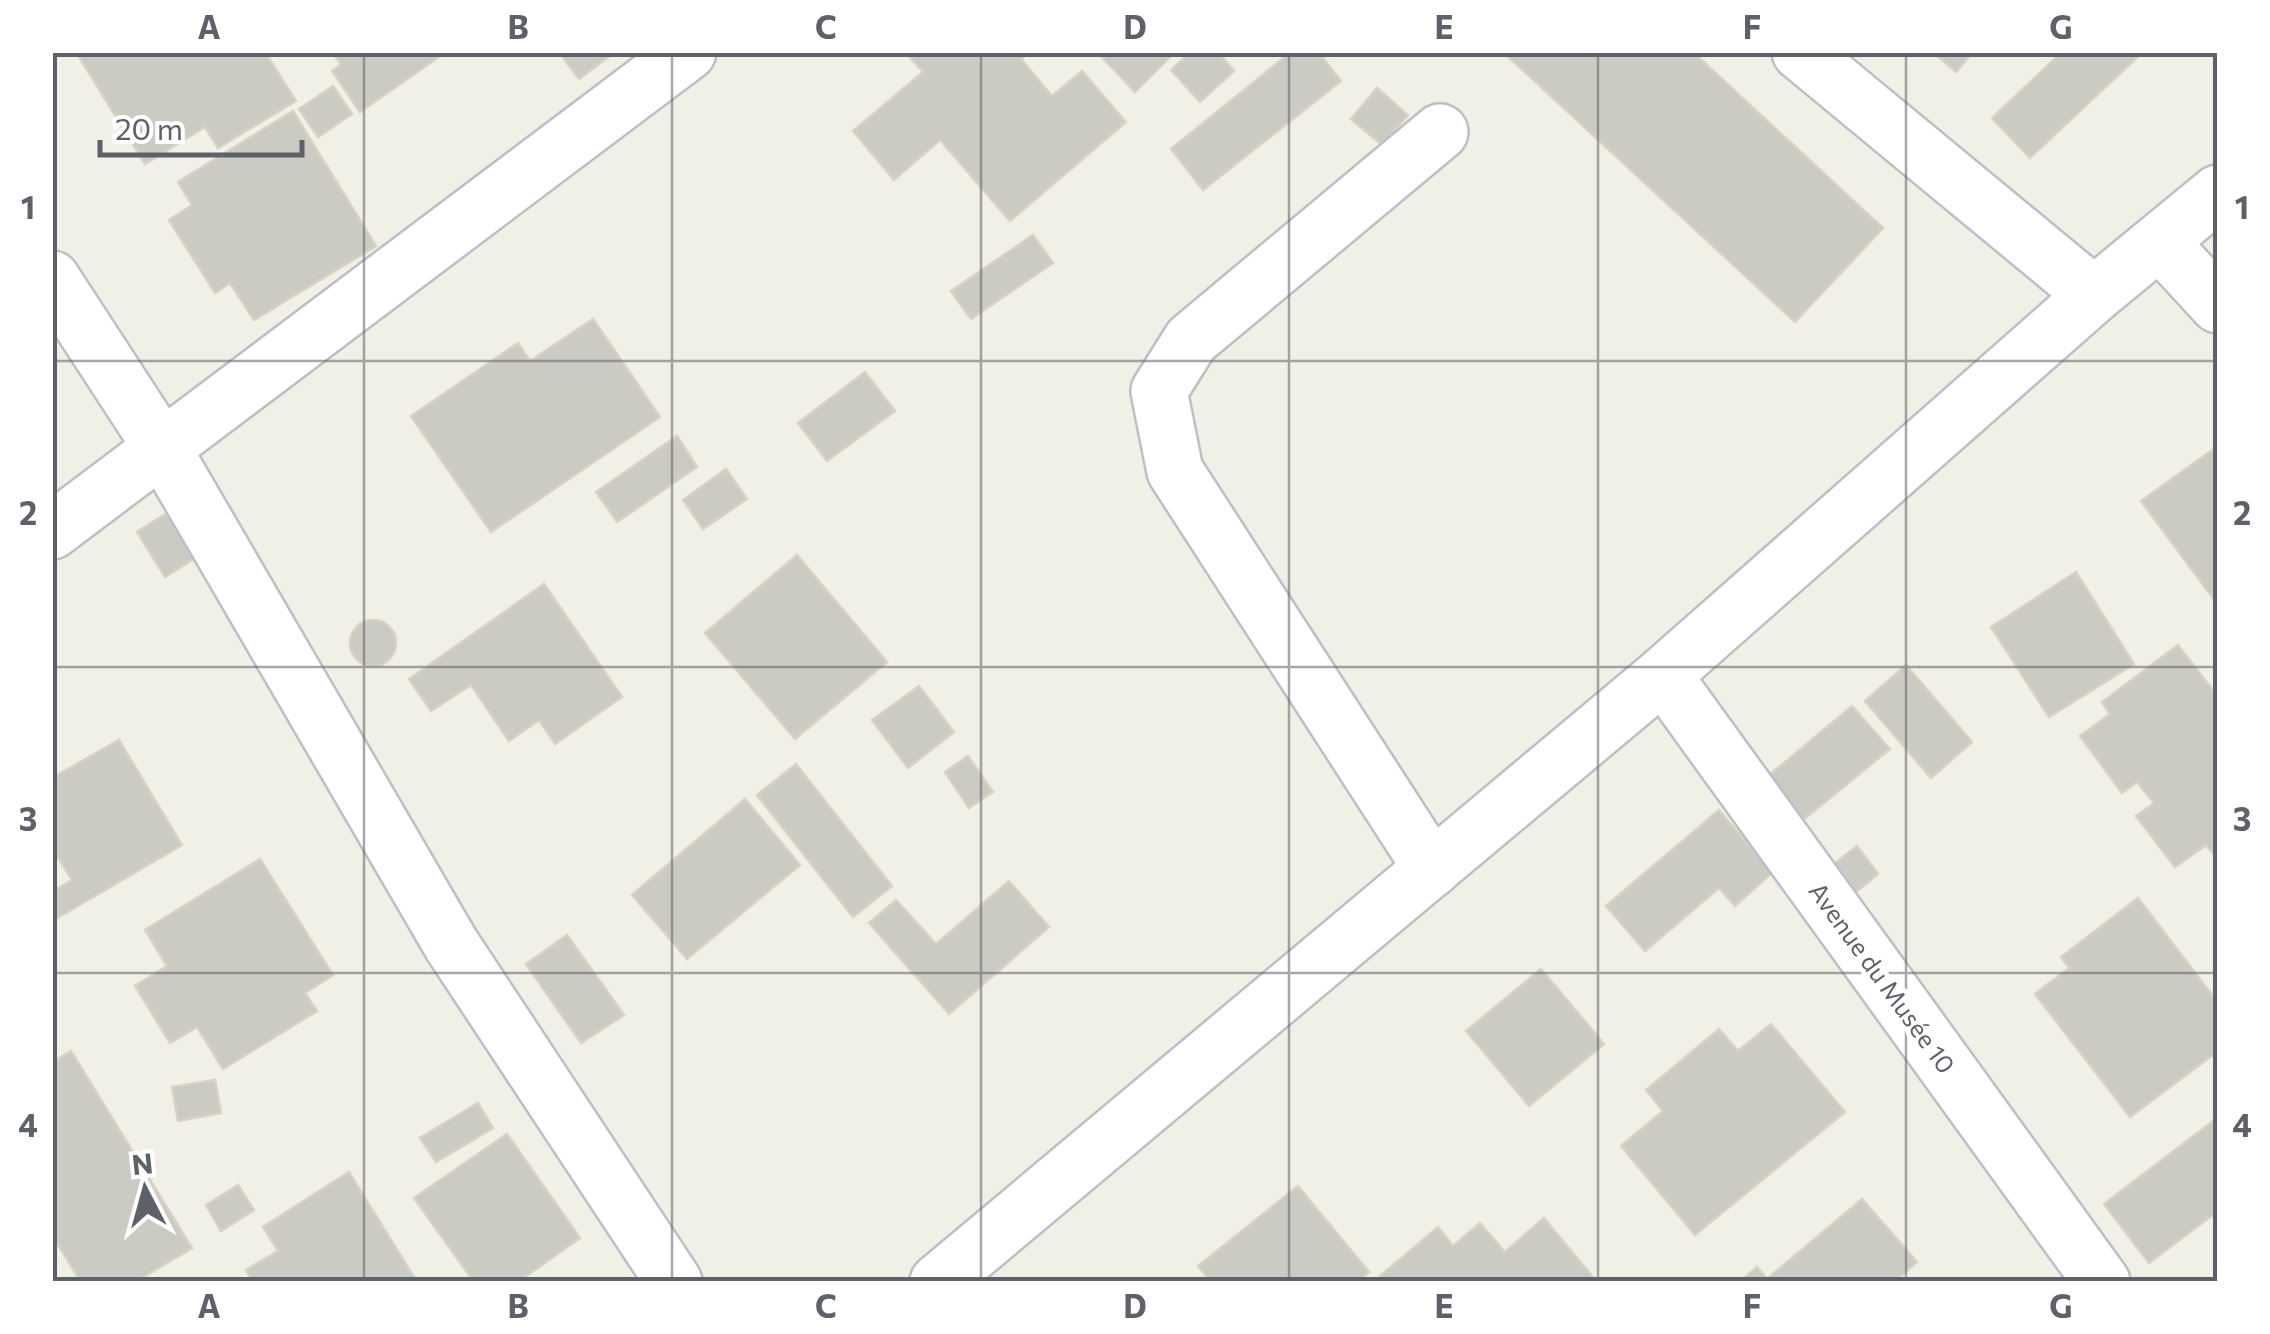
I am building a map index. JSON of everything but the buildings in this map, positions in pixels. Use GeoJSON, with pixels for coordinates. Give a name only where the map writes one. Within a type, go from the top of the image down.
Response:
{"type":"FeatureCollection","features":[{"type":"Feature","properties":{"kind":"street"},"geometry":{"type":"LineString","coordinates":[[52,531],[164,451],[688,52]]}},
{"type":"Feature","properties":{"kind":"street"},"geometry":{"type":"LineString","coordinates":[[1800,52],[2094,295]]}},
{"type":"Feature","properties":{"kind":"street"},"geometry":{"type":"LineString","coordinates":[[1432,868],[1175,470],[1158,391],[1191,340],[1440,132]]}},
{"type":"Feature","properties":{"kind":"street"},"geometry":{"type":"LineString","coordinates":[[938,1282],[1663,675],[2094,295],[2218,193]]}},
{"type":"Feature","properties":{"kind":"street"},"geometry":{"type":"LineString","coordinates":[[2160,242],[2218,305]]}},
{"type":"Feature","properties":{"kind":"street"},"geometry":{"type":"LineString","coordinates":[[52,279],[164,451],[451,944],[674,1282]]}},
{"type":"Feature","properties":{"kind":"street","name":"Avenue du Musée 10"},"geometry":{"type":"LineString","coordinates":[[1663,675],[2102,1282]]}}]}
